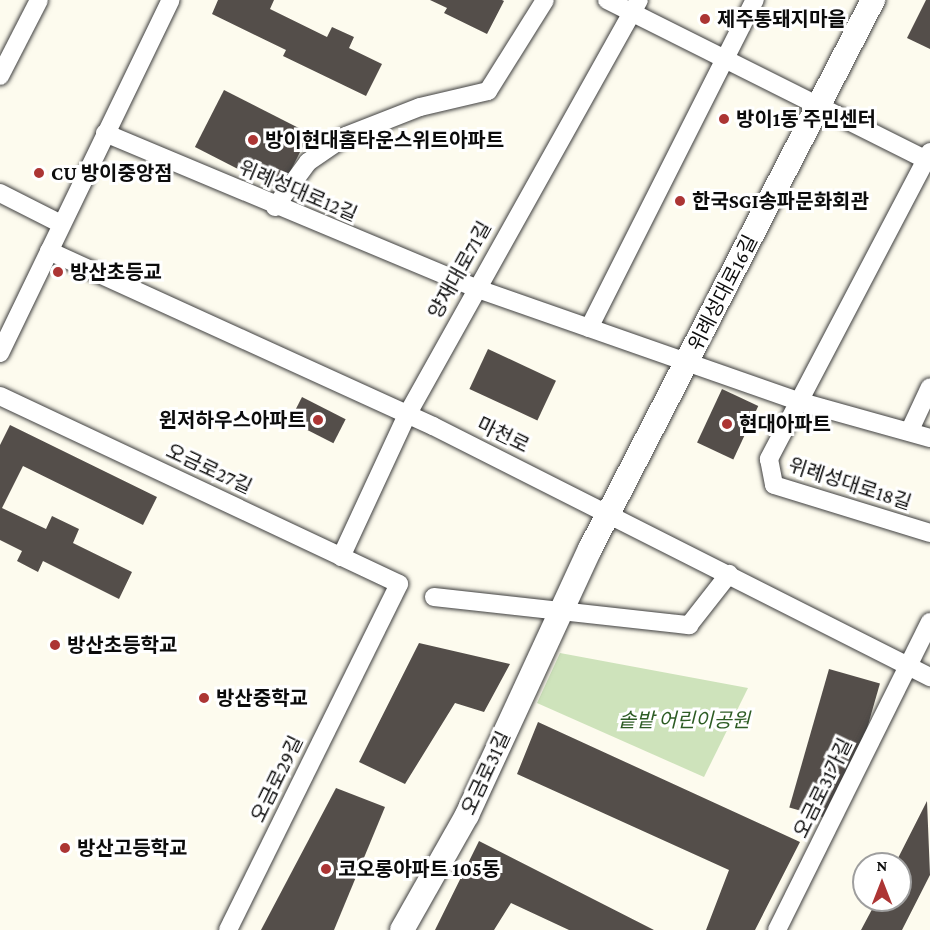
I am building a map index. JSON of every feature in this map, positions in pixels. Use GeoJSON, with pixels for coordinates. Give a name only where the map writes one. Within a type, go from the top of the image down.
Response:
{"type":"FeatureCollection","features":[{"type":"Feature","properties":{"kind":"street"},"geometry":{"type":"LineString","coordinates":[[0,76],[39,0]]}},
{"type":"Feature","properties":{"kind":"street"},"geometry":{"type":"LineString","coordinates":[[0,353],[7,321],[49,251],[171,0]]}},
{"type":"Feature","properties":{"kind":"street"},"geometry":{"type":"LineString","coordinates":[[274,207],[308,162],[346,136],[420,107],[488,92],[544,0]]}},
{"type":"Feature","properties":{"kind":"street"},"geometry":{"type":"LineString","coordinates":[[607,0],[636,6],[725,60],[929,158],[801,402]]}},
{"type":"Feature","properties":{"kind":"street"},"geometry":{"type":"LineString","coordinates":[[589,328],[755,0]]}},
{"type":"Feature","properties":{"kind":"street","name":"위례성대로16길"},"geometry":{"type":"LineString","coordinates":[[609,513],[873,0]]}},
{"type":"Feature","properties":{"kind":"street","name":"양재대로71길"},"geometry":{"type":"LineString","coordinates":[[341,557],[407,415],[475,288],[636,6]]}},
{"type":"Feature","properties":{"kind":"street","name":"위례성대로12길"},"geometry":{"type":"LineString","coordinates":[[105,133],[274,207],[475,288]]}},
{"type":"Feature","properties":{"kind":"street"},"geometry":{"type":"LineString","coordinates":[[0,193],[61,224]]}},
{"type":"Feature","properties":{"kind":"street","name":"마천로"},"geometry":{"type":"LineString","coordinates":[[49,251],[407,415],[609,513],[930,677]]}},
{"type":"Feature","properties":{"kind":"street","name":"위례성대로16길"},"geometry":{"type":"LineString","coordinates":[[475,288],[688,363]]}},
{"type":"Feature","properties":{"kind":"street"},"geometry":{"type":"LineString","coordinates":[[688,363],[801,402],[910,430],[930,438]]}},
{"type":"Feature","properties":{"kind":"street"},"geometry":{"type":"LineString","coordinates":[[910,430],[930,387]]}},
{"type":"Feature","properties":{"kind":"street","name":"오금로27길"},"geometry":{"type":"LineString","coordinates":[[0,396],[399,584]]}},
{"type":"Feature","properties":{"kind":"street","name":"위례성대로18길"},"geometry":{"type":"LineString","coordinates":[[801,402],[769,459],[774,485],[930,533]]}},
{"type":"Feature","properties":{"kind":"street","name":"오금로31길"},"geometry":{"type":"LineString","coordinates":[[402,930],[467,815],[560,611],[609,513]]}},
{"type":"Feature","properties":{"kind":"street"},"geometry":{"type":"LineString","coordinates":[[434,597],[688,625],[729,574]]}},
{"type":"Feature","properties":{"kind":"street","name":"오금로29길"},"geometry":{"type":"LineString","coordinates":[[228,930],[399,584]]}},
{"type":"Feature","properties":{"kind":"street"},"geometry":{"type":"LineString","coordinates":[[908,666],[930,622]]}},
{"type":"Feature","properties":{"kind":"street","name":"오금로31가길"},"geometry":{"type":"LineString","coordinates":[[777,930],[908,666]]}},
{"type":"Feature","properties":{"kind":"green space","name":"솥밭 어린이공원"},"geometry":{"type":"Polygon","coordinates":[[[560,653],[748,688],[704,777],[537,703],[560,653]]]}},
{"type":"Feature","properties":{"kind":"building"},"geometry":{"type":"Polygon","coordinates":[[[218,0],[274,0],[270,9],[327,37],[332,27],[354,37],[349,48],[382,64],[366,96],[283,56],[286,50],[212,14],[218,0]]]}},
{"type":"Feature","properties":{"kind":"building"},"geometry":{"type":"Polygon","coordinates":[[[430,0],[504,1],[487,34],[444,13],[447,8],[430,0]]]}},
{"type":"Feature","properties":{"kind":"building"},"geometry":{"type":"Polygon","coordinates":[[[926,0],[930,0],[930,49],[907,38],[926,0]]]}},
{"type":"Feature","properties":{"kind":"building","name":"방이현대홈타운스위트아파트"},"geometry":{"type":"Polygon","coordinates":[[[224,90],[310,134],[280,191],[195,147],[224,90]]]}},
{"type":"Feature","properties":{"kind":"building"},"geometry":{"type":"Polygon","coordinates":[[[488,349],[556,381],[537,421],[469,389],[488,349]]]}},
{"type":"Feature","properties":{"kind":"building","name":"현대아파트"},"geometry":{"type":"Polygon","coordinates":[[[722,389],[758,406],[733,459],[697,442],[722,389]]]}},
{"type":"Feature","properties":{"kind":"building","name":"윈저하우스아파트"},"geometry":{"type":"Polygon","coordinates":[[[302,397],[346,419],[333,443],[290,421],[302,397]]]}},
{"type":"Feature","properties":{"kind":"building"},"geometry":{"type":"Polygon","coordinates":[[[10,425],[157,497],[143,525],[23,466],[2,508],[46,529],[52,516],[79,529],[73,543],[132,572],[119,599],[43,561],[38,572],[17,561],[22,551],[0,540],[0,445],[10,425]]]}},
{"type":"Feature","properties":{"kind":"building"},"geometry":{"type":"Polygon","coordinates":[[[419,643],[510,664],[484,712],[455,703],[405,784],[359,762],[419,643]]]}},
{"type":"Feature","properties":{"kind":"building"},"geometry":{"type":"Polygon","coordinates":[[[829,669],[880,684],[840,822],[789,807],[829,669]]]}},
{"type":"Feature","properties":{"kind":"building"},"geometry":{"type":"Polygon","coordinates":[[[538,722],[800,842],[755,930],[706,930],[729,870],[517,774],[538,722]]]}},
{"type":"Feature","properties":{"kind":"building","name":"코오롱아파트 105동"},"geometry":{"type":"Polygon","coordinates":[[[336,788],[385,807],[334,930],[261,930],[336,788]]]}},
{"type":"Feature","properties":{"kind":"building"},"geometry":{"type":"Polygon","coordinates":[[[927,801],[930,875],[912,910],[912,852],[901,852],[927,801]]]}},
{"type":"Feature","properties":{"kind":"building"},"geometry":{"type":"Polygon","coordinates":[[[479,841],[654,930],[569,930],[511,903],[494,930],[435,930],[479,841]]]}},
{"type":"Feature","properties":{"kind":"building"},"geometry":{"type":"Polygon","coordinates":[[[871,912],[911,912],[902,930],[861,930],[871,912]]]}},
{"type":"Feature","properties":{"kind":"place","name":"제주통돼지마을"},"geometry":{"type":"Point","coordinates":[705,19]}},
{"type":"Feature","properties":{"kind":"place","name":"방이1동 주민센터"},"geometry":{"type":"Point","coordinates":[724,119]}},
{"type":"Feature","properties":{"kind":"place","name":"방이현대홈타운스위트아파트"},"geometry":{"type":"Point","coordinates":[253,140]}},
{"type":"Feature","properties":{"kind":"place","name":"CU 방이중앙점"},"geometry":{"type":"Point","coordinates":[39,173]}},
{"type":"Feature","properties":{"kind":"place","name":"한국SGI송파문화회관"},"geometry":{"type":"Point","coordinates":[680,201]}},
{"type":"Feature","properties":{"kind":"place","name":"방산초등교"},"geometry":{"type":"Point","coordinates":[58,272]}},
{"type":"Feature","properties":{"kind":"place","name":"윈저하우스아파트"},"geometry":{"type":"Point","coordinates":[318,420]}},
{"type":"Feature","properties":{"kind":"place","name":"현대아파트"},"geometry":{"type":"Point","coordinates":[727,424]}},
{"type":"Feature","properties":{"kind":"place","name":"방산초등학교"},"geometry":{"type":"Point","coordinates":[55,645]}},
{"type":"Feature","properties":{"kind":"place","name":"방산중학교"},"geometry":{"type":"Point","coordinates":[204,698]}},
{"type":"Feature","properties":{"kind":"place","name":"방산고등학교"},"geometry":{"type":"Point","coordinates":[65,848]}},
{"type":"Feature","properties":{"kind":"place","name":"코오롱아파트 105동"},"geometry":{"type":"Point","coordinates":[326,869]}}]}
